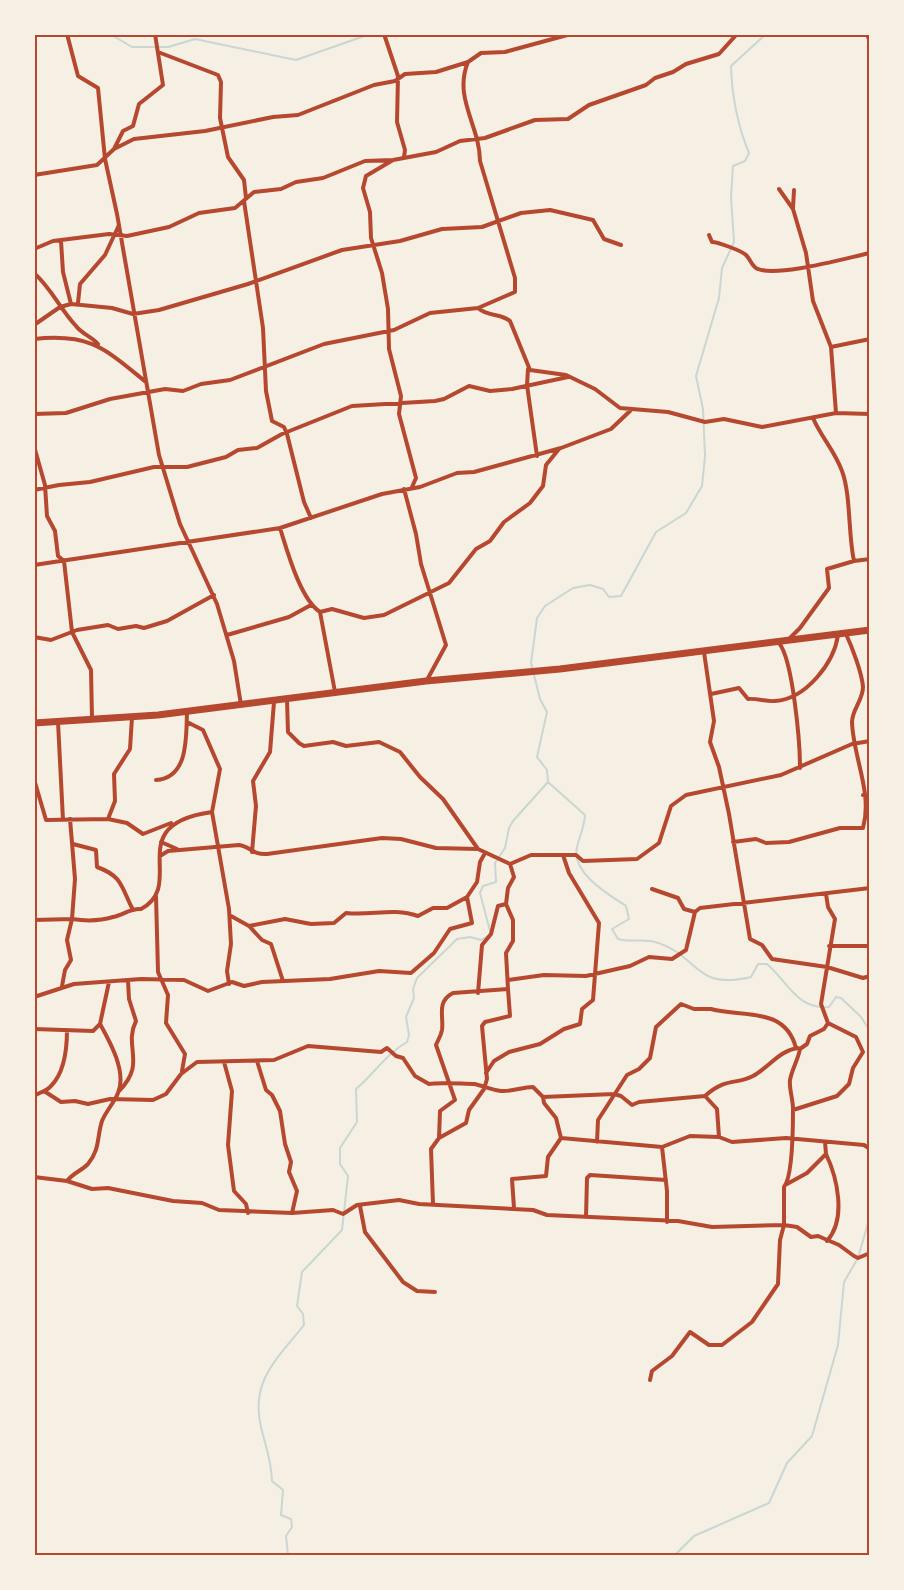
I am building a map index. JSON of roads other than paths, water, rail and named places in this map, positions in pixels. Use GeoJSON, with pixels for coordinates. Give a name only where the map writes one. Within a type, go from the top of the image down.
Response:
{"type":"FeatureCollection","features":[{"type":"Feature","properties":{"kind":"highway"},"geometry":{"type":"LineString","coordinates":[[34,723],[132,717],[241,706],[426,681],[870,630]]}},
{"type":"Feature","properties":{"kind":"street"},"geometry":{"type":"LineString","coordinates":[[67,34],[78,76],[99,88],[105,159],[162,466],[187,541],[214,595],[227,636],[241,706]]}},
{"type":"Feature","properties":{"kind":"street"},"geometry":{"type":"LineString","coordinates":[[34,175],[93,166],[105,159],[114,149],[123,130],[132,127],[139,104],[163,85],[155,34]]}},
{"type":"Feature","properties":{"kind":"street"},"geometry":{"type":"LineString","coordinates":[[384,34],[399,79],[397,122],[405,150],[404,158]]}},
{"type":"Feature","properties":{"kind":"street"},"geometry":{"type":"LineString","coordinates":[[114,149],[134,139],[222,129],[273,117],[298,115],[374,85],[399,79],[405,74],[436,72],[468,62],[481,53],[505,52],[571,34]]}},
{"type":"Feature","properties":{"kind":"street"},"geometry":{"type":"LineString","coordinates":[[110,244],[121,237],[169,227],[199,213],[230,210],[254,192],[282,189],[296,182],[323,178],[365,162],[393,160],[436,152],[476,137],[485,138],[535,120],[568,119],[589,105],[646,85],[655,78],[673,72],[686,64],[719,54],[737,34]]}},
{"type":"Feature","properties":{"kind":"street"},"geometry":{"type":"LineString","coordinates":[[867,34],[870,42]]}},
{"type":"Feature","properties":{"kind":"street"},"geometry":{"type":"LineString","coordinates":[[158,52],[218,75],[221,82],[222,129],[228,157],[246,185],[254,192]]}},
{"type":"Feature","properties":{"kind":"street"},"geometry":{"type":"LineString","coordinates":[[34,414],[66,413],[110,399],[165,389],[183,391],[201,384],[230,380],[324,344],[405,326],[430,313],[477,308],[515,292],[515,278],[496,220],[476,137],[463,97],[464,72],[468,62]]}},
{"type":"Feature","properties":{"kind":"street"},"geometry":{"type":"LineString","coordinates":[[393,160],[372,172],[364,180],[370,212],[370,238],[374,245],[388,309],[387,330],[400,403],[399,414],[416,478],[412,487]]}},
{"type":"Feature","properties":{"kind":"street"},"geometry":{"type":"LineString","coordinates":[[246,185],[245,200],[271,419],[275,424],[284,427],[287,434],[304,502],[311,518]]}},
{"type":"Feature","properties":{"kind":"street"},"geometry":{"type":"LineString","coordinates":[[779,189],[793,209]]}},
{"type":"Feature","properties":{"kind":"street"},"geometry":{"type":"LineString","coordinates":[[794,190],[793,209],[808,266],[813,301],[831,347],[836,413]]}},
{"type":"Feature","properties":{"kind":"street"},"geometry":{"type":"LineString","coordinates":[[34,325],[60,307],[78,303],[133,314],[159,310],[256,281],[285,269],[319,260],[331,253],[400,241],[442,229],[482,227],[496,220],[533,211],[567,213],[595,221],[604,239],[621,245]]}},
{"type":"Feature","properties":{"kind":"street"},"geometry":{"type":"LineString","coordinates":[[78,303],[80,284],[105,255],[119,225]]}},
{"type":"Feature","properties":{"kind":"street"},"geometry":{"type":"LineString","coordinates":[[34,249],[41,244],[61,241],[115,234],[121,237]]}},
{"type":"Feature","properties":{"kind":"street"},"geometry":{"type":"LineString","coordinates":[[709,235],[713,242],[720,242],[745,254],[753,266],[759,269],[808,266],[870,253]]}},
{"type":"Feature","properties":{"kind":"street"},"geometry":{"type":"LineString","coordinates":[[61,241],[63,272],[71,304]]}},
{"type":"Feature","properties":{"kind":"street"},"geometry":{"type":"LineString","coordinates":[[34,273],[50,288],[60,307],[77,328],[146,382]]}},
{"type":"Feature","properties":{"kind":"street"},"geometry":{"type":"LineString","coordinates":[[477,308],[484,314],[505,317],[510,321],[528,369],[527,385],[537,456]]}},
{"type":"Feature","properties":{"kind":"street"},"geometry":{"type":"LineString","coordinates":[[34,339],[78,340],[101,347]]}},
{"type":"Feature","properties":{"kind":"street"},"geometry":{"type":"LineString","coordinates":[[831,347],[870,339]]}},
{"type":"Feature","properties":{"kind":"street"},"geometry":{"type":"LineString","coordinates":[[528,369],[556,372],[595,389],[616,406],[630,411],[668,412],[705,422],[724,419],[760,427],[836,413],[870,414]]}},
{"type":"Feature","properties":{"kind":"street"},"geometry":{"type":"LineString","coordinates":[[34,490],[59,484],[90,482],[162,466],[187,467],[226,457],[238,450],[258,448],[352,406],[444,399],[469,386],[490,391],[568,377]]}},
{"type":"Feature","properties":{"kind":"street"},"geometry":{"type":"LineString","coordinates":[[34,565],[187,541],[214,540],[280,528],[404,489],[438,482],[457,473],[474,472],[561,448],[611,429],[630,411]]}},
{"type":"Feature","properties":{"kind":"street"},"geometry":{"type":"LineString","coordinates":[[813,418],[835,453],[843,473],[854,561]]}},
{"type":"Feature","properties":{"kind":"street"},"geometry":{"type":"LineString","coordinates":[[34,446],[45,489],[47,516],[55,531],[58,556],[64,561],[72,632],[91,670],[92,719]]}},
{"type":"Feature","properties":{"kind":"street"},"geometry":{"type":"LineString","coordinates":[[320,612],[332,609],[357,617],[374,617],[432,593],[451,581],[476,549],[490,541],[504,522],[530,503],[545,485],[544,469],[561,448]]}},
{"type":"Feature","properties":{"kind":"street"},"geometry":{"type":"LineString","coordinates":[[404,489],[421,564],[432,593],[446,645],[426,681]]}},
{"type":"Feature","properties":{"kind":"street"},"geometry":{"type":"LineString","coordinates":[[280,528],[291,563],[311,605],[320,612],[335,694]]}},
{"type":"Feature","properties":{"kind":"street"},"geometry":{"type":"LineString","coordinates":[[788,640],[830,588],[828,569],[870,559]]}},
{"type":"Feature","properties":{"kind":"street"},"geometry":{"type":"LineString","coordinates":[[34,637],[51,640],[72,632],[108,626],[118,629],[136,626],[144,628],[167,621],[214,595]]}},
{"type":"Feature","properties":{"kind":"street"},"geometry":{"type":"LineString","coordinates":[[227,636],[293,616],[311,605]]}},
{"type":"Feature","properties":{"kind":"street"},"geometry":{"type":"LineString","coordinates":[[711,694],[739,688],[747,699],[762,698],[773,701],[792,697],[821,675],[842,633]]}},
{"type":"Feature","properties":{"kind":"street"},"geometry":{"type":"LineString","coordinates":[[733,842],[756,839],[766,843],[789,842],[840,828],[860,830],[865,816],[860,763],[852,744],[852,718],[863,688],[842,633]]}},
{"type":"Feature","properties":{"kind":"street"},"geometry":{"type":"LineString","coordinates":[[778,642],[786,657],[798,728],[800,768]]}},
{"type":"Feature","properties":{"kind":"street"},"geometry":{"type":"LineString","coordinates":[[704,650],[714,721],[710,742],[723,787],[750,939],[762,945],[772,959],[827,967],[861,977],[870,976]]}},
{"type":"Feature","properties":{"kind":"street"},"geometry":{"type":"LineString","coordinates":[[286,700],[288,732],[302,745],[333,742],[346,746],[379,742],[400,752],[420,777],[443,799],[478,849],[510,864],[531,855],[576,855],[583,861],[637,859],[660,841],[672,805],[686,795],[761,781],[800,768],[852,744],[870,741]]}},
{"type":"Feature","properties":{"kind":"street"},"geometry":{"type":"LineString","coordinates":[[252,853],[256,806],[253,781],[270,752],[274,702]]}},
{"type":"Feature","properties":{"kind":"street"},"geometry":{"type":"LineString","coordinates":[[156,780],[168,778],[180,766],[187,711]]}},
{"type":"Feature","properties":{"kind":"street"},"geometry":{"type":"LineString","coordinates":[[108,819],[115,801],[114,774],[130,749],[132,717]]}},
{"type":"Feature","properties":{"kind":"street"},"geometry":{"type":"LineString","coordinates":[[58,722],[63,820]]}},
{"type":"Feature","properties":{"kind":"street"},"geometry":{"type":"LineString","coordinates":[[187,722],[202,730],[220,766],[220,779],[214,794],[212,812],[230,915],[229,984]]}},
{"type":"Feature","properties":{"kind":"street"},"geometry":{"type":"LineString","coordinates":[[34,779],[44,819],[108,819],[127,823],[143,834],[212,812]]}},
{"type":"Feature","properties":{"kind":"street"},"geometry":{"type":"LineString","coordinates":[[863,795],[870,796]]}},
{"type":"Feature","properties":{"kind":"street"},"geometry":{"type":"LineString","coordinates":[[62,986],[65,970],[72,956],[67,940],[72,920],[75,879],[70,819]]}},
{"type":"Feature","properties":{"kind":"street"},"geometry":{"type":"LineString","coordinates":[[175,822],[166,830],[161,842],[161,867],[156,895],[158,972],[169,998],[167,1026],[185,1054],[181,1074]]}},
{"type":"Feature","properties":{"kind":"street"},"geometry":{"type":"LineString","coordinates":[[160,856],[168,851],[242,845],[252,853],[281,853],[381,838],[401,839],[436,848],[478,849]]}},
{"type":"Feature","properties":{"kind":"street"},"geometry":{"type":"LineString","coordinates":[[161,842],[177,850]]}},
{"type":"Feature","properties":{"kind":"street"},"geometry":{"type":"LineString","coordinates":[[73,844],[96,850],[97,867],[109,871],[118,879],[132,908]]}},
{"type":"Feature","properties":{"kind":"street"},"geometry":{"type":"LineString","coordinates":[[249,926],[285,919],[311,924],[334,923],[346,913],[368,915],[398,910],[420,916],[433,908],[447,908],[467,897],[477,882],[480,862],[485,853]]}},
{"type":"Feature","properties":{"kind":"street"},"geometry":{"type":"LineString","coordinates":[[486,1073],[494,1061],[509,1052],[540,1044],[564,1029],[581,1024],[582,1009],[593,1000],[600,937],[599,921],[586,904],[580,887],[569,873],[563,855]]}},
{"type":"Feature","properties":{"kind":"street"},"geometry":{"type":"LineString","coordinates":[[433,1204],[431,1149],[439,1138],[466,1123],[469,1110],[484,1089],[486,1073],[482,1026],[485,1022],[510,1016],[506,953],[513,942],[513,920],[506,904],[508,888],[514,877],[510,864]]}},
{"type":"Feature","properties":{"kind":"street"},"geometry":{"type":"LineString","coordinates":[[508,980],[544,975],[596,974],[613,968],[630,966],[647,957],[677,957],[688,946],[695,912],[700,908],[870,888]]}},
{"type":"Feature","properties":{"kind":"street"},"geometry":{"type":"LineString","coordinates":[[652,889],[678,898],[684,909],[695,912]]}},
{"type":"Feature","properties":{"kind":"street"},"geometry":{"type":"LineString","coordinates":[[793,1110],[837,1096],[849,1084],[865,1047],[856,1037],[828,1023],[821,1004],[835,919],[829,910],[826,894]]}},
{"type":"Feature","properties":{"kind":"street"},"geometry":{"type":"LineString","coordinates":[[34,920],[111,918],[132,908],[144,908],[156,895]]}},
{"type":"Feature","properties":{"kind":"street"},"geometry":{"type":"LineString","coordinates":[[34,996],[43,996],[62,986],[128,980],[184,980],[208,991],[234,982],[244,986],[283,981],[330,979],[379,971],[414,972],[434,953],[450,929],[472,923],[467,897]]}},
{"type":"Feature","properties":{"kind":"street"},"geometry":{"type":"LineString","coordinates":[[478,993],[482,945],[491,934],[498,905],[506,904]]}},
{"type":"Feature","properties":{"kind":"street"},"geometry":{"type":"LineString","coordinates":[[230,915],[249,926],[262,940],[271,944],[283,981]]}},
{"type":"Feature","properties":{"kind":"street"},"geometry":{"type":"LineString","coordinates":[[829,946],[870,946]]}},
{"type":"Feature","properties":{"kind":"street"},"geometry":{"type":"LineString","coordinates":[[67,1181],[71,1175],[87,1165],[95,1153],[102,1121],[119,1092],[130,1079],[134,1062],[132,1034],[136,1021],[129,999],[128,980]]}},
{"type":"Feature","properties":{"kind":"street"},"geometry":{"type":"LineString","coordinates":[[34,1029],[90,1032],[100,1024],[109,982]]}},
{"type":"Feature","properties":{"kind":"street"},"geometry":{"type":"LineString","coordinates":[[439,1138],[439,1113],[455,1100],[436,1045],[442,1032],[443,1001],[454,993],[478,993],[507,989]]}},
{"type":"Feature","properties":{"kind":"street"},"geometry":{"type":"LineString","coordinates":[[597,1142],[598,1120],[627,1075],[639,1069],[650,1058],[656,1027],[681,1004],[705,1011],[711,1009],[765,1016],[784,1025],[790,1031],[798,1048],[790,1080],[793,1110],[787,1184],[784,1187],[784,1226],[779,1247],[778,1284],[752,1322],[718,1346],[705,1344],[690,1332],[672,1356],[652,1371],[650,1380]]}},
{"type":"Feature","properties":{"kind":"street"},"geometry":{"type":"LineString","coordinates":[[543,1097],[614,1094],[621,1096],[632,1105],[639,1102],[705,1096],[720,1084],[751,1078],[768,1063],[807,1044],[808,1037],[824,1029],[828,1023]]}},
{"type":"Feature","properties":{"kind":"street"},"geometry":{"type":"LineString","coordinates":[[100,1024],[113,1047],[121,1080],[119,1092]]}},
{"type":"Feature","properties":{"kind":"street"},"geometry":{"type":"LineString","coordinates":[[34,1096],[54,1084],[62,1068],[67,1046],[67,1030]]}},
{"type":"Feature","properties":{"kind":"street"},"geometry":{"type":"LineString","coordinates":[[44,1091],[61,1102],[75,1101],[88,1104],[114,1100],[153,1100],[166,1094],[181,1074],[195,1062],[224,1062],[228,1059],[257,1061],[285,1057],[305,1047],[381,1052],[387,1048],[396,1056],[403,1058],[413,1075],[429,1084],[437,1082],[449,1085],[475,1084],[484,1089],[512,1091],[533,1087],[543,1097],[544,1103],[556,1118],[561,1138],[548,1157],[547,1175],[512,1180],[513,1208]]}},
{"type":"Feature","properties":{"kind":"street"},"geometry":{"type":"LineString","coordinates":[[257,1061],[266,1090],[272,1095],[280,1111],[285,1144],[291,1162],[289,1172],[297,1191],[292,1213]]}},
{"type":"Feature","properties":{"kind":"street"},"geometry":{"type":"LineString","coordinates":[[224,1062],[232,1091],[228,1145],[234,1191],[246,1204],[248,1213]]}},
{"type":"Feature","properties":{"kind":"street"},"geometry":{"type":"LineString","coordinates":[[705,1096],[717,1109],[719,1137]]}},
{"type":"Feature","properties":{"kind":"street"},"geometry":{"type":"LineString","coordinates":[[561,1138],[662,1147],[690,1136],[719,1137],[732,1142],[791,1138],[864,1145],[870,1149]]}},
{"type":"Feature","properties":{"kind":"street"},"geometry":{"type":"LineString","coordinates":[[825,1142],[826,1154],[836,1180],[838,1207],[836,1226],[827,1241]]}},
{"type":"Feature","properties":{"kind":"street"},"geometry":{"type":"LineString","coordinates":[[662,1147],[667,1222]]}},
{"type":"Feature","properties":{"kind":"street"},"geometry":{"type":"LineString","coordinates":[[787,1184],[807,1173],[826,1154]]}},
{"type":"Feature","properties":{"kind":"street"},"geometry":{"type":"LineString","coordinates":[[586,1217],[587,1178],[590,1175],[666,1180]]}},
{"type":"Feature","properties":{"kind":"street"},"geometry":{"type":"LineString","coordinates":[[34,1177],[67,1181],[92,1189],[128,1191],[173,1201],[202,1203],[219,1210],[248,1213],[333,1210],[343,1215],[360,1206],[399,1200],[533,1210],[547,1215],[678,1221],[719,1227],[797,1227],[811,1237],[818,1236],[858,1258],[870,1253]]}},
{"type":"Feature","properties":{"kind":"street"},"geometry":{"type":"LineString","coordinates":[[360,1206],[365,1232],[404,1282],[417,1291],[435,1292]]}},
{"type":"Feature","properties":{"kind":"waterway"},"geometry":{"type":"LineString","coordinates":[[110,34],[132,47],[168,47],[195,39],[296,60],[370,34]]}},
{"type":"Feature","properties":{"kind":"waterway"},"geometry":{"type":"LineString","coordinates":[[766,34],[731,66],[736,111],[749,153],[745,161],[733,166],[731,197],[734,242],[722,268],[719,298],[696,376],[703,409],[705,456],[702,486],[686,513],[656,532],[621,596],[609,597],[603,589],[590,585],[573,588],[545,606],[537,618],[531,663],[540,699],[547,712],[537,757],[547,770],[548,782],[585,815],[577,847],[580,866],[593,882],[626,906],[629,919],[612,929],[618,939],[655,942],[681,955],[707,976],[718,979],[732,980],[751,977],[758,964],[767,964],[794,993],[809,1004],[829,1007],[836,997],[841,998],[861,1017],[870,1031]]}},
{"type":"Feature","properties":{"kind":"waterway"},"geometry":{"type":"LineString","coordinates":[[490,931],[480,893],[483,886],[496,882],[495,863],[505,848],[509,828],[513,821],[548,782]]}},
{"type":"Feature","properties":{"kind":"waterway"},"geometry":{"type":"LineString","coordinates":[[288,1556],[286,1536],[292,1527],[291,1519],[281,1515],[283,1490],[272,1481],[261,1427],[259,1396],[268,1372],[304,1325],[303,1314],[297,1306],[302,1272],[342,1230],[348,1176],[340,1164],[340,1148],[357,1122],[356,1089],[393,1052],[407,1042],[409,1035],[406,1017],[414,998],[413,989],[417,978],[457,939],[470,937],[481,940],[488,936]]}},
{"type":"Feature","properties":{"kind":"waterway"},"geometry":{"type":"LineString","coordinates":[[674,1556],[694,1536],[769,1503],[787,1463],[812,1436],[838,1345],[844,1282],[858,1258],[870,1216]]}}]}
